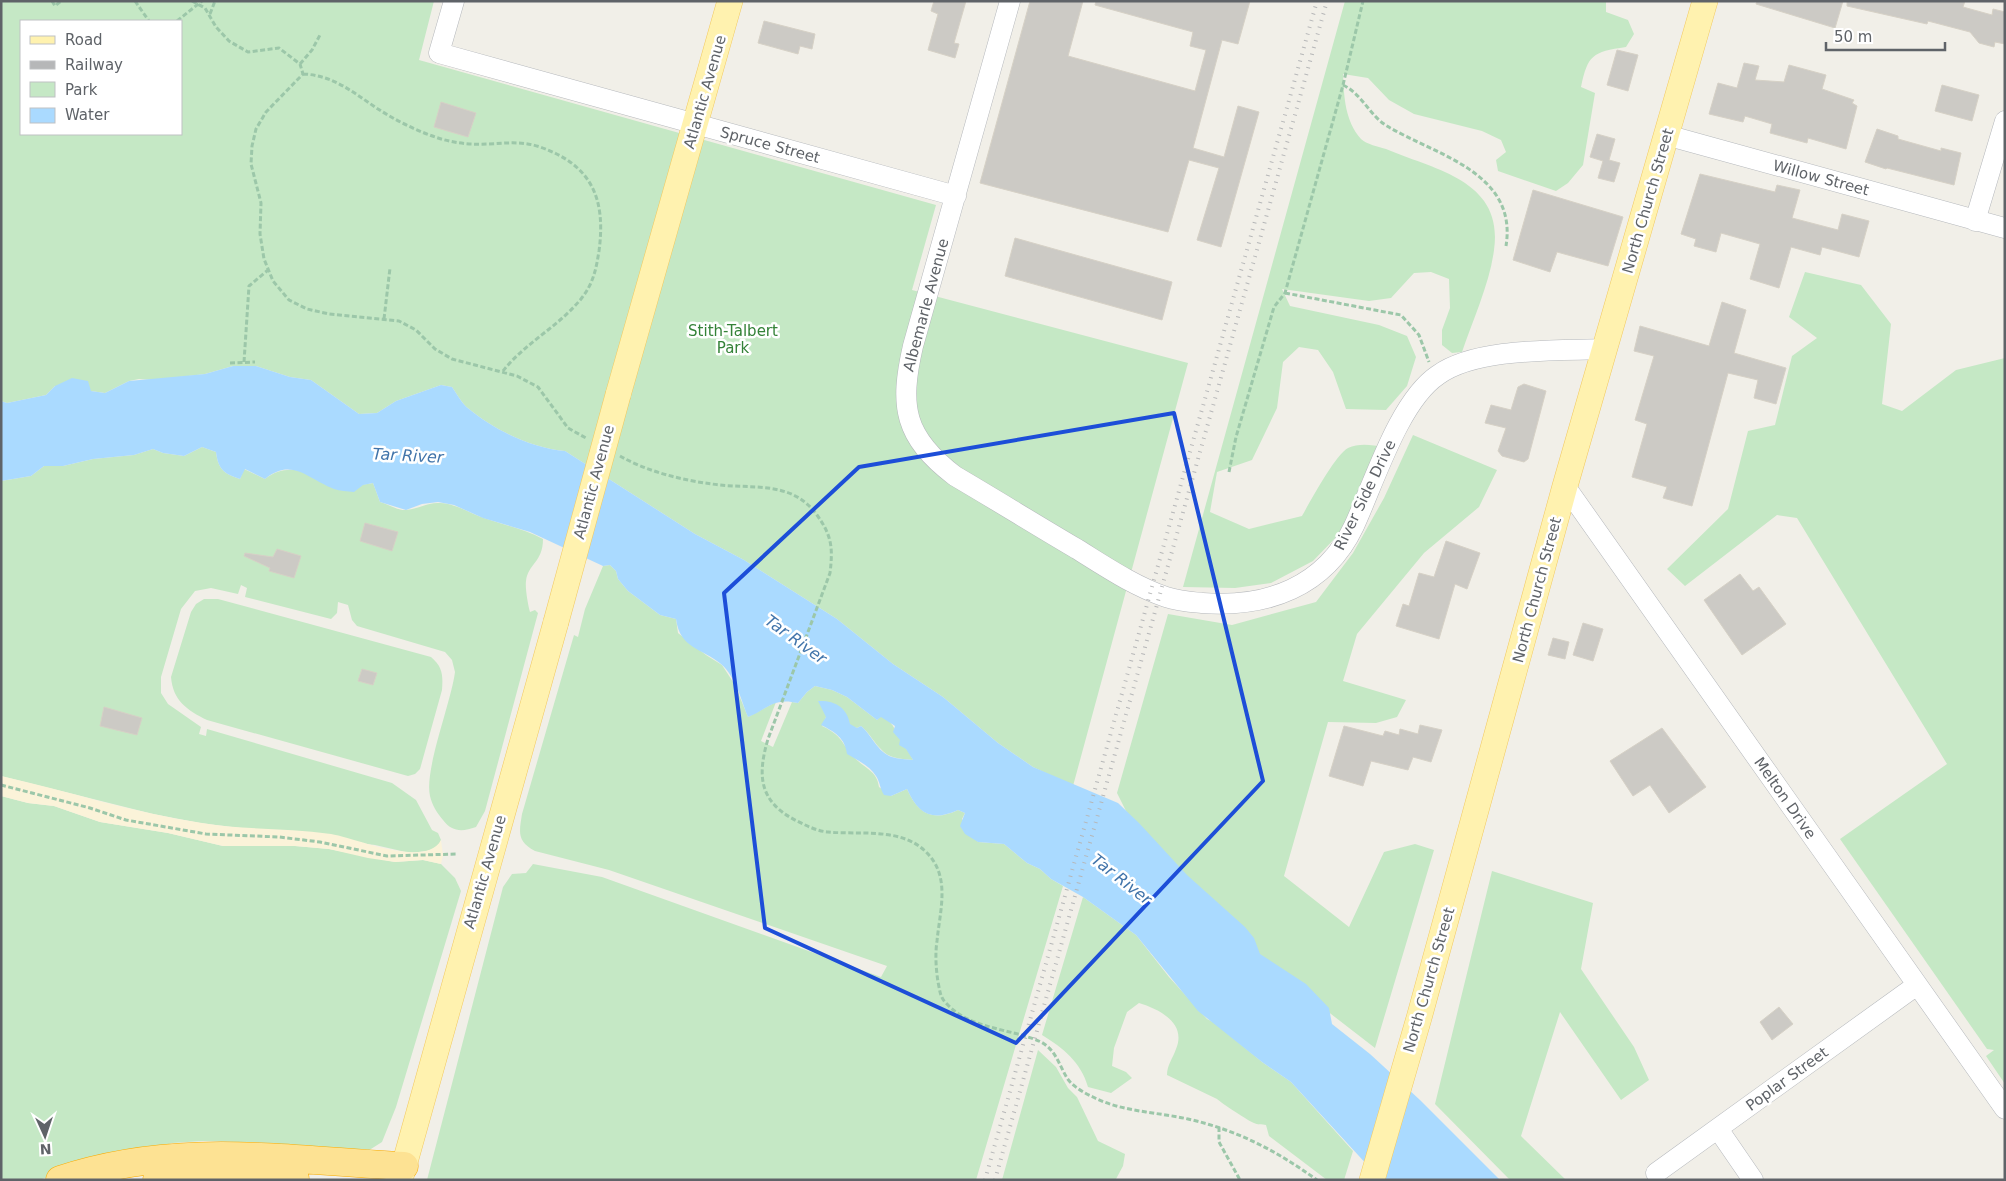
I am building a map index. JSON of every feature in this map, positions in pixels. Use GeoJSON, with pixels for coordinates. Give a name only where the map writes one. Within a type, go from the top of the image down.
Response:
{"type":"FeatureCollection","features":[{"type":"Feature","properties":{"kind":"highway"},"geometry":{"type":"LineString","coordinates":[[60,1180],[124,1163],[180,1156],[226,1155],[393,1173]]}},
{"type":"Feature","properties":{"kind":"highway"},"geometry":{"type":"LineString","coordinates":[[157,1180],[244,1176],[312,1180]]}},
{"type":"Feature","properties":{"kind":"main road","name":"Atlantic Avenue"},"geometry":{"type":"LineString","coordinates":[[393,1173],[460,963],[730,1]]}},
{"type":"Feature","properties":{"kind":"main road","name":"North Church Street"},"geometry":{"type":"LineString","coordinates":[[1372,1180],[1419,1018],[1565,486],[1705,1]]}},
{"type":"Feature","properties":{"kind":"street","name":"Spruce Street"},"geometry":{"type":"LineString","coordinates":[[454,1],[439,54],[956,196]]}},
{"type":"Feature","properties":{"kind":"street","name":"Albemarle Avenue"},"geometry":{"type":"LineString","coordinates":[[1010,1],[909,366],[906,398],[912,427],[919,441],[933,459],[955,476],[1111,570]]}},
{"type":"Feature","properties":{"kind":"street"},"geometry":{"type":"LineString","coordinates":[[1975,221],[2005,121]]}},
{"type":"Feature","properties":{"kind":"street","name":"Willow Street"},"geometry":{"type":"LineString","coordinates":[[1666,135],[2005,228]]}},
{"type":"Feature","properties":{"kind":"street","name":"River Side Drive"},"geometry":{"type":"LineString","coordinates":[[1111,570],[1145,589],[1169,598],[1187,601],[1225,604],[1247,603],[1297,587],[1320,573],[1336,557],[1352,528],[1399,424],[1416,397],[1437,375],[1466,361],[1526,352],[1605,350]]}},
{"type":"Feature","properties":{"kind":"street","name":"Melton Drive"},"geometry":{"type":"LineString","coordinates":[[1565,486],[2005,1109]]}},
{"type":"Feature","properties":{"kind":"street","name":"Poplar Street"},"geometry":{"type":"LineString","coordinates":[[1656,1173],[1917,985]]}},
{"type":"Feature","properties":{"kind":"street"},"geometry":{"type":"LineString","coordinates":[[1718,1129],[1753,1180]]}},
{"type":"Feature","properties":{"kind":"path"},"geometry":{"type":"LineString","coordinates":[[52,1],[54,6],[61,1]]}},
{"type":"Feature","properties":{"kind":"path"},"geometry":{"type":"LineString","coordinates":[[135,1],[148,20]]}},
{"type":"Feature","properties":{"kind":"path"},"geometry":{"type":"LineString","coordinates":[[192,1],[210,14],[216,27],[229,41],[248,52],[280,48],[300,64],[303,74]]}},
{"type":"Feature","properties":{"kind":"path"},"geometry":{"type":"LineString","coordinates":[[178,20],[202,1]]}},
{"type":"Feature","properties":{"kind":"path"},"geometry":{"type":"LineString","coordinates":[[210,14],[215,1]]}},
{"type":"Feature","properties":{"kind":"path"},"geometry":{"type":"LineString","coordinates":[[1228,472],[1236,437],[1274,307],[1285,293],[1343,85],[1363,1]]}},
{"type":"Feature","properties":{"kind":"path"},"geometry":{"type":"LineString","coordinates":[[300,64],[312,50],[320,35]]}},
{"type":"Feature","properties":{"kind":"path"},"geometry":{"type":"LineString","coordinates":[[303,74],[266,112],[256,128],[252,146],[251,164],[261,203],[260,234],[264,259],[274,281],[289,300],[306,309],[338,316],[399,321],[416,330],[435,349],[452,360],[503,371],[538,387],[568,428],[594,442]]}},
{"type":"Feature","properties":{"kind":"path"},"geometry":{"type":"LineString","coordinates":[[303,74],[328,78],[348,88],[401,122],[435,137],[468,144],[525,143],[540,147],[572,163],[587,178],[598,198],[602,220],[596,270],[592,284],[559,321],[513,358],[503,371]]}},
{"type":"Feature","properties":{"kind":"path"},"geometry":{"type":"LineString","coordinates":[[1343,85],[1354,90],[1386,126],[1473,170],[1504,209],[1508,236],[1506,246]]}},
{"type":"Feature","properties":{"kind":"path"},"geometry":{"type":"LineString","coordinates":[[384,319],[390,268]]}},
{"type":"Feature","properties":{"kind":"path"},"geometry":{"type":"LineString","coordinates":[[244,362],[244,336],[249,286],[268,270]]}},
{"type":"Feature","properties":{"kind":"path"},"geometry":{"type":"LineString","coordinates":[[1285,293],[1401,315],[1419,335],[1428,354],[1433,380]]}},
{"type":"Feature","properties":{"kind":"path"},"geometry":{"type":"LineString","coordinates":[[230,363],[255,362]]}},
{"type":"Feature","properties":{"kind":"path"},"geometry":{"type":"LineString","coordinates":[[611,452],[636,466],[685,478],[712,484],[770,488],[794,493],[816,513],[824,525],[833,547],[830,573],[768,739],[761,763],[762,781],[770,799],[778,809],[809,827],[825,832],[890,835],[911,841],[926,851],[937,865],[942,879],[936,944],[937,975],[940,996],[947,1005],[972,1021],[1040,1042],[1056,1055],[1068,1080],[1093,1098],[1114,1105],[1220,1127],[1261,1143],[1317,1180]]}},
{"type":"Feature","properties":{"kind":"path"},"geometry":{"type":"LineString","coordinates":[[1,785],[90,808],[126,820],[206,834],[287,838],[320,842],[387,856],[456,854]]}},
{"type":"Feature","properties":{"kind":"path"},"geometry":{"type":"LineString","coordinates":[[1220,1127],[1220,1142],[1240,1180]]}},
{"type":"Feature","properties":{"kind":"highlighted area"},"geometry":{"type":"Polygon","coordinates":[[[1174,413],[1263,781],[1016,1043],[765,928],[724,593],[859,467],[1174,413]]]}},
{"type":"Feature","properties":{"kind":"green space","name":"Stith-Talbert Park"},"geometry":{"type":"Polygon","coordinates":[[[1,1],[434,1],[419,60],[936,205],[912,290],[1188,363],[1073,786],[1033,767],[998,743],[943,697],[893,664],[837,619],[744,560],[695,534],[565,451],[527,442],[490,424],[466,407],[452,387],[441,385],[396,401],[377,413],[359,414],[311,380],[290,377],[256,366],[233,366],[205,374],[129,381],[105,393],[55,386],[46,395],[7,403],[1,401],[1,1]]]}},
{"type":"Feature","properties":{"kind":"green space"},"geometry":{"type":"Polygon","coordinates":[[[1345,1],[1606,1],[1606,12],[1628,20],[1634,34],[1626,47],[1599,53],[1593,57],[1586,68],[1581,87],[1595,93],[1583,165],[1568,183],[1556,191],[1498,171],[1496,160],[1506,152],[1501,140],[1482,131],[1414,114],[1389,100],[1368,78],[1343,74],[1345,100],[1349,117],[1356,132],[1363,141],[1444,172],[1462,181],[1477,193],[1488,208],[1494,226],[1494,250],[1485,288],[1462,352],[1452,353],[1442,345],[1442,330],[1450,308],[1449,279],[1431,272],[1414,273],[1391,298],[1369,301],[1282,289],[1290,306],[1379,325],[1407,336],[1416,357],[1407,386],[1386,410],[1346,409],[1333,372],[1318,350],[1299,347],[1283,362],[1277,408],[1252,460],[1217,472],[1210,512],[1249,529],[1302,516],[1323,479],[1343,452],[1357,445],[1383,447],[1343,530],[1313,561],[1271,583],[1235,588],[1183,587],[1345,1]]]}},
{"type":"Feature","properties":{"kind":"green space"},"geometry":{"type":"Polygon","coordinates":[[[1805,272],[1861,285],[1891,324],[1882,404],[1902,411],[1956,370],[2005,358],[2005,1084],[1986,1056],[1994,1050],[1987,1049],[1840,839],[1947,764],[1797,518],[1777,515],[1685,586],[1667,569],[1728,509],[1748,431],[1775,425],[1792,356],[1817,338],[1789,317],[1805,272]]]}},
{"type":"Feature","properties":{"kind":"green space"},"geometry":{"type":"Polygon","coordinates":[[[1413,435],[1497,470],[1479,507],[1424,553],[1357,634],[1343,681],[1406,700],[1397,717],[1376,723],[1328,722],[1284,876],[1349,927],[1384,852],[1415,844],[1434,850],[1375,1048],[1265,963],[1140,839],[1117,793],[1168,614],[1232,625],[1316,602],[1353,553],[1384,498],[1413,435]]]}},
{"type":"Feature","properties":{"kind":"green space"},"geometry":{"type":"Polygon","coordinates":[[[202,447],[216,452],[220,467],[226,473],[240,479],[244,469],[265,479],[280,471],[297,470],[328,483],[361,485],[373,483],[380,502],[403,510],[431,504],[446,504],[543,539],[541,553],[527,575],[526,581],[530,612],[535,610],[538,613],[485,811],[476,827],[458,830],[450,827],[437,812],[430,796],[429,784],[434,754],[455,672],[452,660],[445,652],[357,626],[352,620],[348,605],[338,602],[337,613],[331,619],[245,597],[247,588],[241,585],[238,594],[211,588],[195,591],[181,609],[161,677],[161,693],[168,704],[201,727],[199,734],[206,736],[207,729],[392,783],[416,800],[432,830],[438,833],[441,840],[438,847],[427,851],[410,853],[375,845],[200,823],[153,814],[1,776],[1,481],[31,476],[44,466],[63,466],[93,459],[134,455],[153,449],[163,453],[184,456],[202,447]]]}},
{"type":"Feature","properties":{"kind":"green space"},"geometry":{"type":"Polygon","coordinates":[[[610,565],[616,571],[618,579],[628,591],[660,615],[676,619],[678,633],[722,665],[735,685],[748,717],[776,702],[761,741],[773,747],[792,702],[798,703],[815,686],[832,690],[847,697],[877,720],[881,716],[889,721],[913,760],[888,755],[861,726],[857,728],[826,717],[822,726],[840,738],[853,756],[876,778],[879,787],[891,796],[907,789],[916,805],[927,813],[941,815],[958,810],[965,813],[962,819],[978,842],[1004,844],[1027,863],[1040,869],[1051,879],[1063,886],[976,1180],[427,1180],[503,887],[512,874],[526,873],[533,864],[602,877],[881,977],[887,966],[609,870],[535,851],[522,840],[520,826],[522,814],[574,635],[578,637],[585,609],[603,566],[610,565]]]}},
{"type":"Feature","properties":{"kind":"green space"},"geometry":{"type":"Polygon","coordinates":[[[204,599],[218,599],[431,657],[438,664],[441,672],[442,690],[420,769],[415,774],[408,776],[207,720],[187,708],[178,699],[171,677],[191,612],[196,604],[204,599]]]}},
{"type":"Feature","properties":{"kind":"green space"},"geometry":{"type":"Polygon","coordinates":[[[1,796],[28,803],[54,806],[100,822],[168,833],[223,846],[295,846],[329,849],[395,862],[423,860],[441,864],[455,878],[461,891],[396,1107],[382,1142],[363,1154],[270,1143],[203,1141],[172,1143],[134,1155],[86,1164],[39,1180],[1,1180],[1,796]]]}},
{"type":"Feature","properties":{"kind":"green space"},"geometry":{"type":"Polygon","coordinates":[[[1492,871],[1593,903],[1581,969],[1634,1047],[1649,1080],[1621,1100],[1560,1012],[1521,1136],[1566,1180],[1510,1180],[1435,1104],[1492,871]]]}},
{"type":"Feature","properties":{"kind":"green space"},"geometry":{"type":"Polygon","coordinates":[[[1083,897],[1136,935],[1169,977],[1207,1019],[1215,1023],[1262,1062],[1291,1082],[1353,1151],[1344,1180],[1327,1180],[1269,1136],[1266,1125],[1251,1122],[1217,1099],[1167,1075],[1176,1049],[1178,1032],[1169,1018],[1155,1009],[1139,1003],[1127,1012],[1114,1048],[1112,1066],[1126,1072],[1132,1078],[1111,1093],[1088,1087],[1081,1070],[1070,1056],[1042,1035],[1083,897]]]}},
{"type":"Feature","properties":{"kind":"green space"},"geometry":{"type":"Polygon","coordinates":[[[1038,1050],[1056,1067],[1068,1088],[1077,1097],[1098,1141],[1125,1154],[1123,1166],[1116,1179],[1002,1180],[1038,1050]]]}},
{"type":"Feature","properties":{"kind":"sand"},"geometry":{"type":"Polygon","coordinates":[[[1,776],[126,808],[202,823],[331,834],[406,852],[421,852],[433,848],[441,840],[443,855],[441,864],[423,860],[395,862],[329,849],[295,846],[223,846],[168,833],[100,822],[54,806],[28,803],[1,796],[1,776]]]}},
{"type":"Feature","properties":{"kind":"water","name":"Tar River"},"geometry":{"type":"Polygon","coordinates":[[[233,366],[256,366],[290,377],[311,380],[359,414],[377,413],[396,401],[441,385],[452,387],[466,407],[490,424],[527,442],[565,451],[695,534],[744,560],[837,619],[893,664],[943,697],[998,743],[1033,767],[1118,803],[1187,875],[1245,927],[1254,938],[1260,954],[1306,984],[1329,1008],[1332,1024],[1370,1054],[1420,1100],[1500,1180],[1381,1180],[1291,1082],[1262,1062],[1198,1011],[1136,935],[1083,897],[1051,879],[1040,869],[1027,863],[1004,844],[978,842],[965,834],[960,826],[965,813],[958,810],[941,815],[927,813],[916,805],[907,789],[891,796],[884,795],[873,772],[847,754],[846,748],[839,736],[821,725],[826,717],[818,701],[834,703],[843,709],[850,724],[857,728],[861,726],[887,755],[894,758],[913,760],[906,749],[899,745],[900,740],[893,732],[895,726],[881,717],[877,720],[847,697],[832,690],[815,686],[798,703],[776,703],[748,717],[738,689],[726,669],[687,642],[678,629],[676,619],[660,615],[628,591],[618,579],[616,571],[610,565],[603,566],[530,532],[483,518],[454,505],[438,502],[422,504],[406,510],[380,502],[373,483],[363,485],[354,492],[339,490],[292,470],[275,473],[265,479],[245,469],[240,479],[226,473],[220,467],[216,452],[202,447],[184,456],[163,453],[153,449],[134,455],[93,459],[63,466],[44,466],[31,476],[1,481],[1,401],[7,403],[46,395],[55,386],[72,378],[88,381],[91,391],[105,393],[129,381],[205,374],[233,366]]]}},
{"type":"Feature","properties":{"kind":"building"},"geometry":{"type":"Polygon","coordinates":[[[934,1],[966,1],[954,43],[959,44],[955,58],[928,50],[938,14],[931,11],[934,1]]]}},
{"type":"Feature","properties":{"kind":"building"},"geometry":{"type":"Polygon","coordinates":[[[1030,1],[1083,1],[1068,56],[1195,91],[1206,50],[1190,46],[1193,32],[1095,5],[1096,1],[1250,1],[1238,44],[1222,40],[1193,148],[1224,157],[1238,106],[1259,112],[1221,247],[1197,240],[1219,168],[1189,160],[1168,232],[980,183],[1030,1]]]}},
{"type":"Feature","properties":{"kind":"building"},"geometry":{"type":"Polygon","coordinates":[[[1757,1],[1843,1],[1835,28],[1756,4],[1757,1]]]}},
{"type":"Feature","properties":{"kind":"building"},"geometry":{"type":"Polygon","coordinates":[[[1847,1],[1965,1],[1963,7],[1992,15],[1993,9],[2005,12],[2005,44],[1995,42],[1994,47],[1979,43],[1970,32],[1928,21],[1927,24],[1847,6],[1847,1]]]}},
{"type":"Feature","properties":{"kind":"building"},"geometry":{"type":"Polygon","coordinates":[[[764,21],[815,34],[812,49],[800,46],[798,54],[758,43],[764,21]]]}},
{"type":"Feature","properties":{"kind":"building"},"geometry":{"type":"Polygon","coordinates":[[[1617,50],[1638,55],[1628,91],[1607,85],[1617,50]]]}},
{"type":"Feature","properties":{"kind":"building"},"geometry":{"type":"Polygon","coordinates":[[[1744,63],[1759,66],[1755,80],[1784,82],[1789,65],[1826,75],[1822,89],[1854,100],[1852,103],[1857,106],[1846,149],[1808,138],[1807,143],[1770,133],[1772,124],[1745,116],[1743,122],[1709,114],[1718,83],[1737,88],[1744,63]]]}},
{"type":"Feature","properties":{"kind":"building"},"geometry":{"type":"Polygon","coordinates":[[[1942,85],[1979,95],[1972,121],[1935,111],[1942,85]]]}},
{"type":"Feature","properties":{"kind":"building"},"geometry":{"type":"Polygon","coordinates":[[[441,102],[476,113],[468,137],[434,127],[441,102]]]}},
{"type":"Feature","properties":{"kind":"building"},"geometry":{"type":"Polygon","coordinates":[[[1877,129],[1898,136],[1898,139],[1941,151],[1941,148],[1961,153],[1954,185],[1886,169],[1865,162],[1877,129]]]}},
{"type":"Feature","properties":{"kind":"building"},"geometry":{"type":"Polygon","coordinates":[[[1597,134],[1615,139],[1609,160],[1620,163],[1614,182],[1598,178],[1603,161],[1590,157],[1597,134]]]}},
{"type":"Feature","properties":{"kind":"building"},"geometry":{"type":"Polygon","coordinates":[[[1700,174],[1775,192],[1777,185],[1800,190],[1792,218],[1838,230],[1842,214],[1869,221],[1859,257],[1822,247],[1820,255],[1791,247],[1779,288],[1750,279],[1760,244],[1721,233],[1716,252],[1694,246],[1696,239],[1681,234],[1700,174]]]}},
{"type":"Feature","properties":{"kind":"building"},"geometry":{"type":"Polygon","coordinates":[[[1533,190],[1623,217],[1608,266],[1557,252],[1550,272],[1513,260],[1533,190]]]}},
{"type":"Feature","properties":{"kind":"building"},"geometry":{"type":"Polygon","coordinates":[[[1015,238],[1172,282],[1162,320],[1005,276],[1015,238]]]}},
{"type":"Feature","properties":{"kind":"building"},"geometry":{"type":"Polygon","coordinates":[[[1722,302],[1746,310],[1734,353],[1786,368],[1776,404],[1754,398],[1758,380],[1728,373],[1692,506],[1663,498],[1667,487],[1632,477],[1647,424],[1635,420],[1654,356],[1634,351],[1640,326],[1709,346],[1722,302]]]}},
{"type":"Feature","properties":{"kind":"building"},"geometry":{"type":"Polygon","coordinates":[[[1524,384],[1546,391],[1528,459],[1524,462],[1502,456],[1498,451],[1506,428],[1485,423],[1491,405],[1511,410],[1518,387],[1524,384]]]}},
{"type":"Feature","properties":{"kind":"building"},"geometry":{"type":"Polygon","coordinates":[[[365,523],[398,532],[392,551],[360,541],[365,523]]]}},
{"type":"Feature","properties":{"kind":"building"},"geometry":{"type":"Polygon","coordinates":[[[1446,541],[1480,553],[1467,589],[1455,584],[1439,639],[1396,626],[1403,604],[1409,606],[1419,573],[1434,577],[1446,541]]]}},
{"type":"Feature","properties":{"kind":"building"},"geometry":{"type":"Polygon","coordinates":[[[277,549],[301,556],[294,578],[269,571],[270,568],[244,556],[245,553],[273,557],[277,549]]]}},
{"type":"Feature","properties":{"kind":"building"},"geometry":{"type":"Polygon","coordinates":[[[1740,574],[1753,591],[1759,587],[1786,624],[1742,655],[1704,600],[1740,574]]]}},
{"type":"Feature","properties":{"kind":"building"},"geometry":{"type":"Polygon","coordinates":[[[1583,623],[1603,629],[1593,661],[1573,655],[1583,623]]]}},
{"type":"Feature","properties":{"kind":"building"},"geometry":{"type":"Polygon","coordinates":[[[1553,638],[1569,642],[1565,659],[1548,655],[1553,638]]]}},
{"type":"Feature","properties":{"kind":"building"},"geometry":{"type":"Polygon","coordinates":[[[362,669],[377,673],[373,685],[358,681],[362,669]]]}},
{"type":"Feature","properties":{"kind":"building"},"geometry":{"type":"Polygon","coordinates":[[[104,707],[142,718],[137,735],[100,726],[104,707]]]}},
{"type":"Feature","properties":{"kind":"building"},"geometry":{"type":"Polygon","coordinates":[[[1420,725],[1442,730],[1431,762],[1413,757],[1408,770],[1371,761],[1363,786],[1329,776],[1344,726],[1383,736],[1385,731],[1399,735],[1400,729],[1418,734],[1420,725]]]}},
{"type":"Feature","properties":{"kind":"building"},"geometry":{"type":"Polygon","coordinates":[[[1662,728],[1706,787],[1669,813],[1650,785],[1633,796],[1610,761],[1662,728]]]}},
{"type":"Feature","properties":{"kind":"building"},"geometry":{"type":"Polygon","coordinates":[[[1779,1007],[1793,1024],[1772,1040],[1760,1022],[1779,1007]]]}},
{"type":"Feature","properties":{"kind":"railway"},"geometry":{"type":"LineString","coordinates":[[985,1180],[1317,1]]}},
{"type":"Feature","properties":{"kind":"railway"},"geometry":{"type":"LineString","coordinates":[[995,1180],[1327,1]]}}]}
